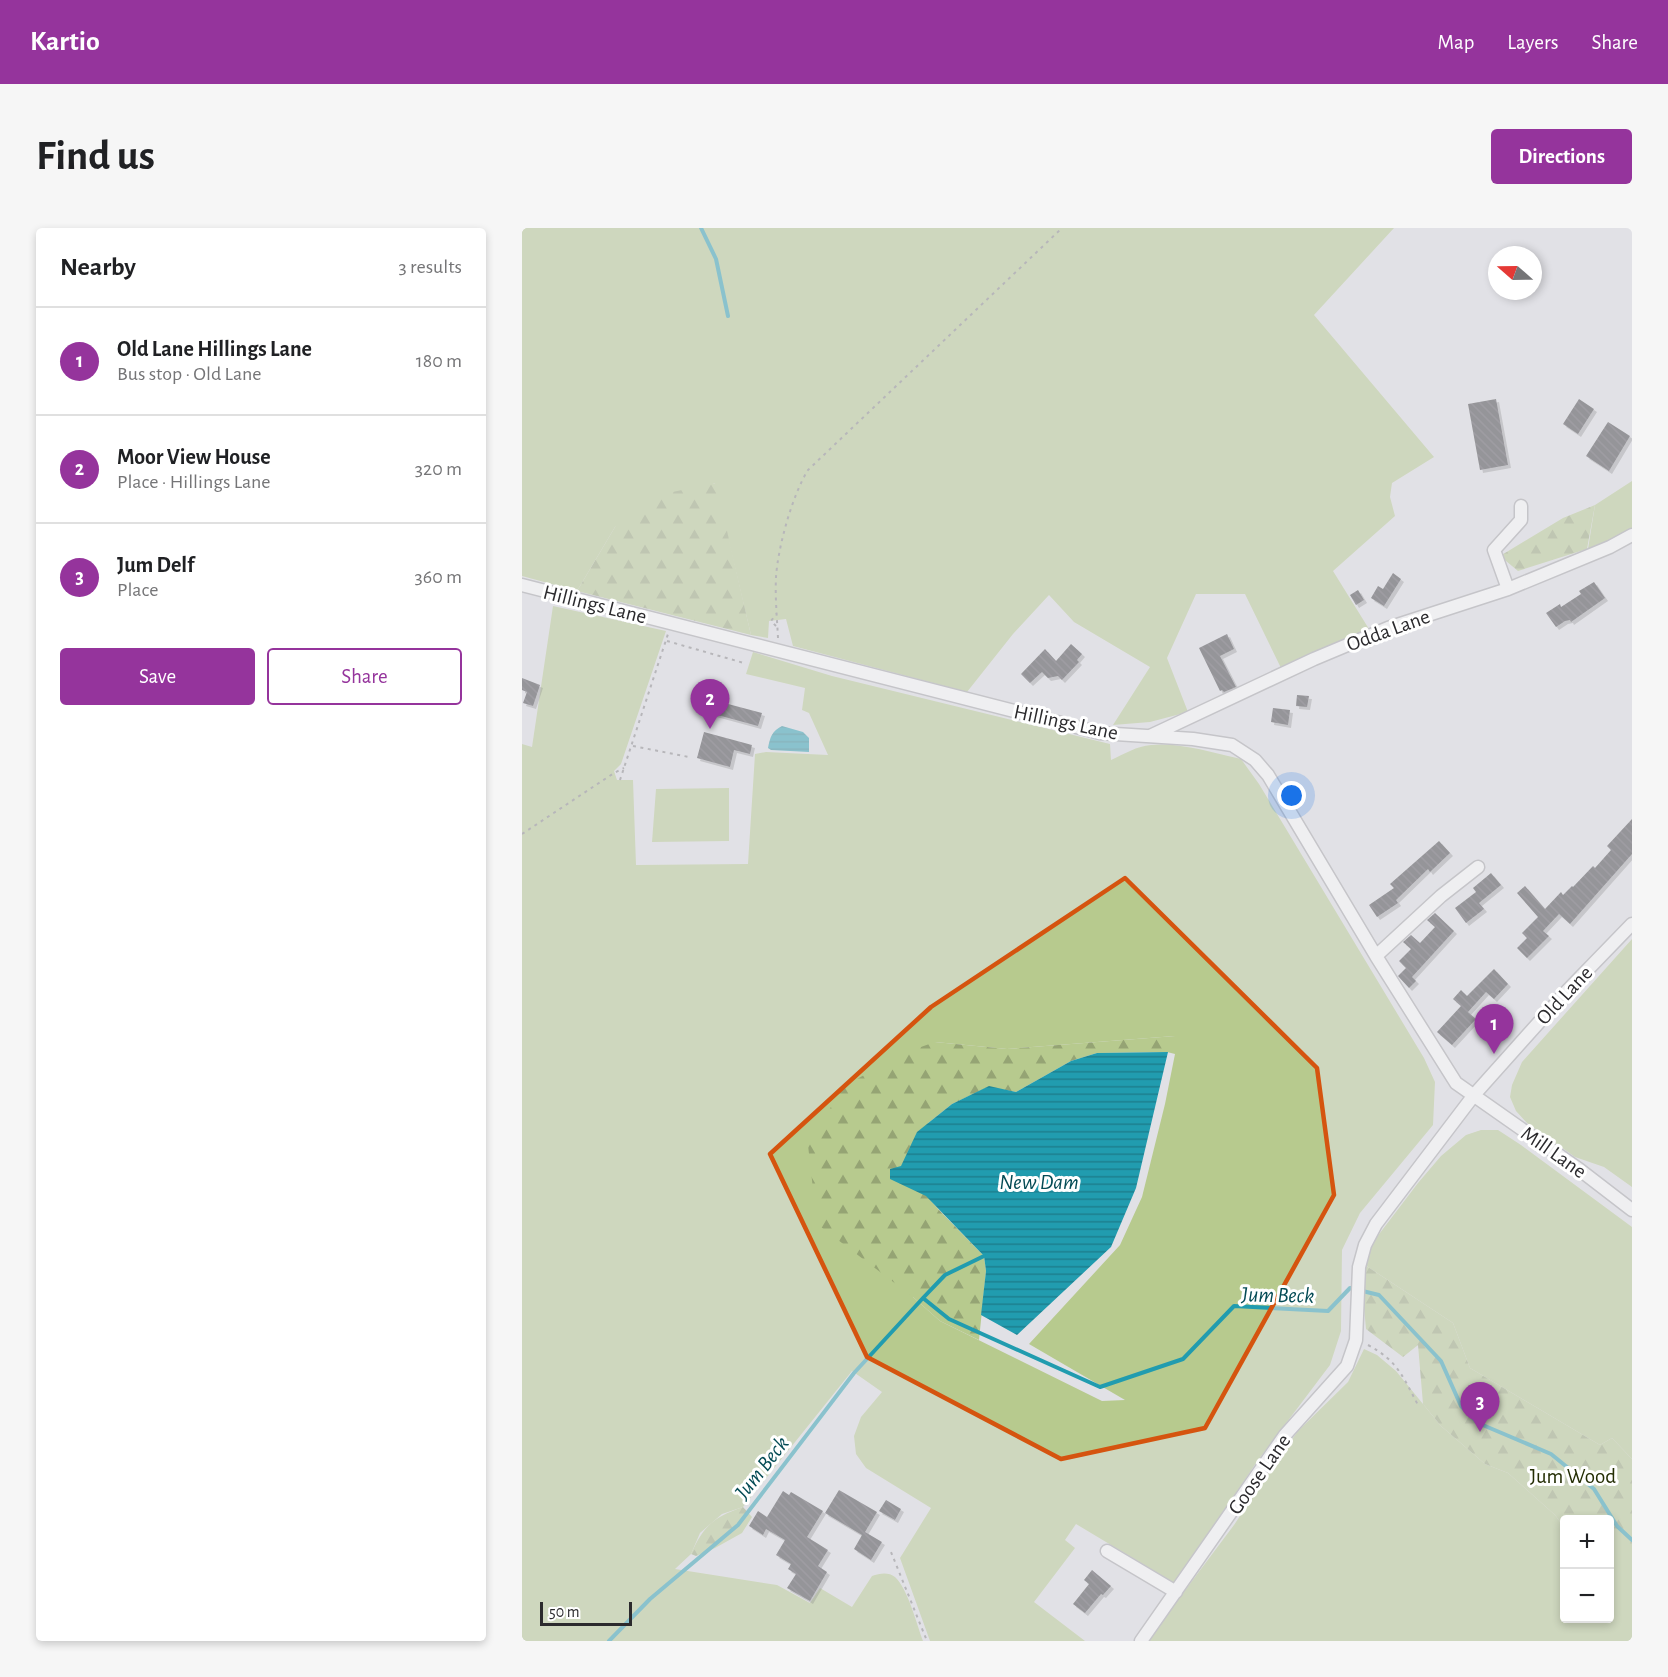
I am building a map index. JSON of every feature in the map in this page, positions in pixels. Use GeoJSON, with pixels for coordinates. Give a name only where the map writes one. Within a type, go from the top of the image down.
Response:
{"type":"FeatureCollection","features":[{"type":"Feature","properties":{"kind":"street"},"geometry":{"type":"LineString","coordinates":[[1508,589],[1494,550],[1521,520],[1521,506]]}},
{"type":"Feature","properties":{"kind":"street","name":"Odda Lane"},"geometry":{"type":"LineString","coordinates":[[1149,737],[1314,659],[1388,628],[1508,589],[1610,547],[1632,535]]}},
{"type":"Feature","properties":{"kind":"street","name":"Hillings Lane"},"geometry":{"type":"LineString","coordinates":[[522,585],[1100,733],[1193,739],[1232,745],[1256,760],[1268,775],[1444,1066],[1456,1083],[1474,1095]]}},
{"type":"Feature","properties":{"kind":"street"},"geometry":{"type":"LineString","coordinates":[[1376,956],[1441,896],[1478,867]]}},
{"type":"Feature","properties":{"kind":"street","name":"Old Lane"},"geometry":{"type":"LineString","coordinates":[[1474,1095],[1567,991],[1632,924]]}},
{"type":"Feature","properties":{"kind":"street","name":"Mill Lane"},"geometry":{"type":"LineString","coordinates":[[1474,1095],[1632,1210]]}},
{"type":"Feature","properties":{"kind":"street","name":"Goose Lane"},"geometry":{"type":"LineString","coordinates":[[1141,1641],[1285,1435],[1347,1366],[1356,1340],[1359,1267],[1365,1245],[1376,1224],[1474,1095]]}},
{"type":"Feature","properties":{"kind":"street"},"geometry":{"type":"LineString","coordinates":[[1107,1551],[1176,1592]]}},
{"type":"Feature","properties":{"kind":"path"},"geometry":{"type":"LineString","coordinates":[[778,652],[776,576],[783,537],[801,480],[808,470],[1062,228]]}},
{"type":"Feature","properties":{"kind":"path"},"geometry":{"type":"LineString","coordinates":[[777,613],[771,621],[778,628]]}},
{"type":"Feature","properties":{"kind":"path"},"geometry":{"type":"LineString","coordinates":[[621,780],[667,641],[744,663]]}},
{"type":"Feature","properties":{"kind":"path"},"geometry":{"type":"LineString","coordinates":[[633,746],[689,757]]}},
{"type":"Feature","properties":{"kind":"path"},"geometry":{"type":"LineString","coordinates":[[522,834],[624,768]]}},
{"type":"Feature","properties":{"kind":"path"},"geometry":{"type":"LineString","coordinates":[[1356,1340],[1378,1350],[1398,1368],[1418,1406]]}},
{"type":"Feature","properties":{"kind":"path"},"geometry":{"type":"LineString","coordinates":[[891,1552],[927,1641]]}},
{"type":"Feature","properties":{"kind":"highlighted area"},"geometry":{"type":"Polygon","coordinates":[[[1125,878],[1317,1068],[1334,1195],[1205,1428],[1061,1459],[867,1357],[770,1154],[931,1007],[1125,878]]]}},
{"type":"Feature","properties":{"kind":"green space"},"geometry":{"type":"Polygon","coordinates":[[[522,228],[1394,228],[1314,315],[1434,457],[1392,483],[1390,497],[1395,516],[1333,571],[1369,629],[1281,668],[1245,594],[1196,594],[1167,658],[1188,712],[1150,722],[1113,725],[1150,667],[1074,622],[1049,595],[1013,634],[967,692],[793,646],[786,619],[769,621],[768,638],[751,635],[715,483],[615,527],[577,591],[522,576],[522,228]]]}},
{"type":"Feature","properties":{"kind":"green space"},"geometry":{"type":"Polygon","coordinates":[[[1632,481],[1632,531],[1588,549],[1595,505],[1632,481]]]}},
{"type":"Feature","properties":{"kind":"green space"},"geometry":{"type":"Polygon","coordinates":[[[716,483],[751,635],[577,591],[615,527],[653,496],[716,483]]]}},
{"type":"Feature","properties":{"kind":"green space"},"geometry":{"type":"Polygon","coordinates":[[[1595,505],[1587,549],[1518,571],[1500,556],[1563,518],[1595,505]]]}},
{"type":"Feature","properties":{"kind":"green space"},"geometry":{"type":"Polygon","coordinates":[[[553,606],[666,631],[621,764],[614,771],[617,780],[633,780],[636,865],[748,864],[755,754],[766,752],[828,755],[809,713],[802,710],[805,688],[746,674],[753,652],[832,676],[1110,744],[1111,760],[1141,747],[1162,744],[1194,748],[1241,759],[1259,784],[1424,1058],[1435,1082],[1433,1125],[1360,1213],[1342,1250],[1341,1331],[1330,1365],[1256,1463],[1176,1584],[1076,1524],[1065,1540],[1075,1548],[1034,1602],[1085,1641],[930,1641],[900,1558],[931,1508],[866,1468],[856,1454],[854,1436],[861,1417],[882,1392],[852,1371],[743,1507],[722,1514],[700,1533],[691,1554],[675,1569],[777,1585],[810,1603],[820,1588],[852,1607],[872,1576],[890,1574],[904,1590],[923,1641],[522,1641],[522,744],[532,747],[553,606]],[[1175,1036],[1007,1049],[935,1042],[913,1297],[940,1321],[1102,1401],[1125,1400],[1029,1344],[1120,1245],[1142,1197],[1175,1054],[1175,1036]]]}},
{"type":"Feature","properties":{"kind":"green space"},"geometry":{"type":"Polygon","coordinates":[[[729,788],[729,841],[652,842],[656,789],[729,788]]]}},
{"type":"Feature","properties":{"kind":"green space"},"geometry":{"type":"Polygon","coordinates":[[[1632,939],[1632,1187],[1604,1167],[1575,1157],[1527,1123],[1516,1111],[1510,1097],[1512,1085],[1522,1062],[1632,939]]]}},
{"type":"Feature","properties":{"kind":"green space"},"geometry":{"type":"Polygon","coordinates":[[[1175,1036],[1175,1054],[1167,1052],[1097,1053],[1071,1061],[1016,1092],[988,1087],[952,1104],[917,1132],[901,1166],[939,1210],[984,1256],[986,1271],[979,1340],[940,1321],[913,1297],[817,1224],[808,1145],[843,1087],[901,1054],[935,1042],[1007,1049],[1175,1036]]]}},
{"type":"Feature","properties":{"kind":"green space"},"geometry":{"type":"Polygon","coordinates":[[[1481,1130],[1498,1130],[1632,1227],[1632,1459],[1612,1438],[1600,1445],[1470,1368],[1453,1323],[1365,1265],[1370,1246],[1441,1156],[1466,1135],[1481,1130]]]}},
{"type":"Feature","properties":{"kind":"green space","name":"Jum Wood"},"geometry":{"type":"Polygon","coordinates":[[[1365,1265],[1453,1323],[1470,1368],[1600,1445],[1612,1438],[1632,1459],[1632,1545],[1614,1545],[1614,1515],[1560,1515],[1560,1522],[1508,1473],[1485,1464],[1441,1426],[1423,1404],[1418,1345],[1403,1357],[1366,1329],[1362,1286],[1365,1265]]]}},
{"type":"Feature","properties":{"kind":"green space"},"geometry":{"type":"Polygon","coordinates":[[[1364,1349],[1377,1355],[1396,1371],[1441,1426],[1485,1464],[1508,1473],[1555,1515],[1560,1522],[1560,1623],[1614,1623],[1614,1545],[1632,1545],[1632,1641],[1147,1641],[1234,1525],[1298,1431],[1348,1382],[1364,1349]]]}},
{"type":"Feature","properties":{"kind":"green space"},"geometry":{"type":"Polygon","coordinates":[[[743,1507],[752,1517],[742,1533],[696,1556],[691,1554],[711,1523],[724,1514],[743,1507]]]}},
{"type":"Feature","properties":{"kind":"water"},"geometry":{"type":"Polygon","coordinates":[[[782,726],[803,732],[809,738],[809,752],[768,748],[772,735],[782,726]]]}},
{"type":"Feature","properties":{"kind":"water","name":"New Dam"},"geometry":{"type":"Polygon","coordinates":[[[1168,1052],[1136,1188],[1111,1247],[1017,1335],[981,1315],[986,1271],[984,1256],[926,1196],[890,1179],[890,1169],[901,1166],[917,1132],[952,1104],[989,1086],[1016,1092],[1071,1061],[1097,1053],[1168,1052]]]}},
{"type":"Feature","properties":{"kind":"building"},"geometry":{"type":"Polygon","coordinates":[[[1496,399],[1508,465],[1480,470],[1468,404],[1496,399]]]}},
{"type":"Feature","properties":{"kind":"building"},"geometry":{"type":"Polygon","coordinates":[[[1579,399],[1594,409],[1578,434],[1563,424],[1579,399]]]}},
{"type":"Feature","properties":{"kind":"building"},"geometry":{"type":"Polygon","coordinates":[[[1608,422],[1630,436],[1609,471],[1586,456],[1608,422]]]}},
{"type":"Feature","properties":{"kind":"building"},"geometry":{"type":"Polygon","coordinates":[[[1393,573],[1401,579],[1384,606],[1371,598],[1378,586],[1383,589],[1393,573]]]}},
{"type":"Feature","properties":{"kind":"building"},"geometry":{"type":"Polygon","coordinates":[[[1594,582],[1605,598],[1571,622],[1570,620],[1565,621],[1556,627],[1546,613],[1560,604],[1561,607],[1581,594],[1579,591],[1594,582]]]}},
{"type":"Feature","properties":{"kind":"building"},"geometry":{"type":"Polygon","coordinates":[[[1358,590],[1364,600],[1356,605],[1350,595],[1358,590]]]}},
{"type":"Feature","properties":{"kind":"building"},"geometry":{"type":"Polygon","coordinates":[[[1227,634],[1234,649],[1220,656],[1236,687],[1224,692],[1220,691],[1199,648],[1227,634]]]}},
{"type":"Feature","properties":{"kind":"building"},"geometry":{"type":"Polygon","coordinates":[[[1071,644],[1082,654],[1077,660],[1079,662],[1062,680],[1058,676],[1048,678],[1042,672],[1030,683],[1021,674],[1045,649],[1056,661],[1071,644]]]}},
{"type":"Feature","properties":{"kind":"building"},"geometry":{"type":"Polygon","coordinates":[[[522,678],[540,685],[533,706],[523,703],[527,692],[522,690],[522,678]]]}},
{"type":"Feature","properties":{"kind":"building"},"geometry":{"type":"Polygon","coordinates":[[[1297,695],[1309,696],[1307,707],[1296,706],[1297,695]]]}},
{"type":"Feature","properties":{"kind":"building"},"geometry":{"type":"Polygon","coordinates":[[[713,700],[762,713],[758,726],[710,713],[713,700]]]}},
{"type":"Feature","properties":{"kind":"building"},"geometry":{"type":"Polygon","coordinates":[[[1273,708],[1290,710],[1288,725],[1271,722],[1273,708]]]}},
{"type":"Feature","properties":{"kind":"building"},"geometry":{"type":"Polygon","coordinates":[[[704,732],[752,745],[750,754],[734,750],[730,767],[697,758],[704,732]]]}},
{"type":"Feature","properties":{"kind":"building"},"geometry":{"type":"Polygon","coordinates":[[[1632,819],[1632,854],[1570,924],[1559,914],[1543,931],[1549,936],[1527,958],[1517,948],[1527,938],[1522,933],[1538,917],[1517,893],[1525,886],[1545,909],[1561,892],[1563,895],[1593,866],[1595,868],[1611,850],[1607,846],[1632,819]]]}},
{"type":"Feature","properties":{"kind":"building"},"geometry":{"type":"Polygon","coordinates":[[[1439,841],[1450,853],[1430,872],[1428,869],[1396,900],[1398,903],[1377,917],[1369,905],[1394,888],[1390,884],[1439,841]]]}},
{"type":"Feature","properties":{"kind":"building"},"geometry":{"type":"Polygon","coordinates":[[[1491,873],[1501,885],[1479,903],[1484,909],[1466,923],[1455,908],[1476,892],[1473,888],[1491,873]]]}},
{"type":"Feature","properties":{"kind":"building"},"geometry":{"type":"Polygon","coordinates":[[[1435,913],[1454,931],[1412,977],[1416,981],[1409,988],[1398,976],[1406,968],[1399,961],[1411,949],[1403,942],[1411,935],[1420,943],[1435,927],[1427,920],[1435,913]]]}},
{"type":"Feature","properties":{"kind":"building"},"geometry":{"type":"Polygon","coordinates":[[[1494,969],[1508,984],[1494,999],[1486,992],[1468,1012],[1476,1019],[1452,1045],[1437,1032],[1461,1006],[1453,999],[1461,990],[1467,996],[1494,969]]]}},
{"type":"Feature","properties":{"kind":"building"},"geometry":{"type":"Polygon","coordinates":[[[839,1490],[877,1512],[865,1532],[882,1542],[871,1560],[854,1549],[862,1535],[825,1513],[839,1490]]]}},
{"type":"Feature","properties":{"kind":"building"},"geometry":{"type":"Polygon","coordinates":[[[783,1491],[789,1495],[791,1492],[823,1511],[807,1537],[828,1550],[818,1566],[827,1572],[810,1601],[787,1588],[796,1574],[788,1569],[791,1564],[776,1555],[785,1540],[766,1529],[763,1535],[749,1526],[758,1511],[767,1517],[783,1491]]]}},
{"type":"Feature","properties":{"kind":"building"},"geometry":{"type":"Polygon","coordinates":[[[886,1500],[901,1509],[895,1520],[879,1511],[886,1500]]]}},
{"type":"Feature","properties":{"kind":"building"},"geometry":{"type":"Polygon","coordinates":[[[1092,1570],[1111,1586],[1085,1613],[1073,1604],[1089,1584],[1084,1580],[1092,1570]]]}},
{"type":"Feature","properties":{"kind":"waterway"},"geometry":{"type":"LineString","coordinates":[[701,228],[716,259],[728,316]]}},
{"type":"Feature","properties":{"kind":"waterway","name":"Jum Beck"},"geometry":{"type":"LineString","coordinates":[[609,1641],[650,1599],[738,1525],[854,1373],[945,1275],[984,1256]]}},
{"type":"Feature","properties":{"kind":"waterway","name":"Jum Beck"},"geometry":{"type":"LineString","coordinates":[[923,1298],[949,1319],[1100,1387],[1183,1359],[1234,1306],[1328,1311],[1350,1288],[1379,1295],[1441,1361],[1461,1406],[1478,1423],[1551,1454],[1594,1489],[1617,1526],[1632,1540]]}},
{"type":"Feature","properties":{"kind":"place","name":"Moor View House"},"geometry":{"type":"Point","coordinates":[710,729]}},
{"type":"Feature","properties":{"kind":"place","name":"Old Lane Hillings Lane"},"geometry":{"type":"Point","coordinates":[1494,1054]}},
{"type":"Feature","properties":{"kind":"place","name":"Jum Delf"},"geometry":{"type":"Point","coordinates":[1480,1432]}}]}
